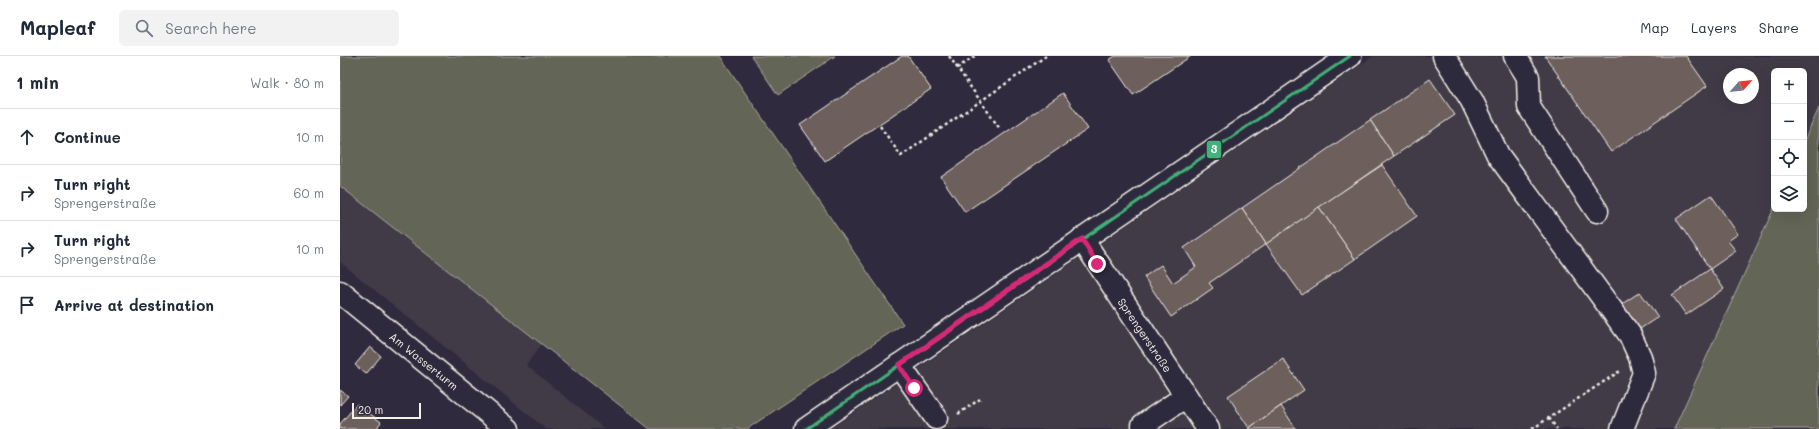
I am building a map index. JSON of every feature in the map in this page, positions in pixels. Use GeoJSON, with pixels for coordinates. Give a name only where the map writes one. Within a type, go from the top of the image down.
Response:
{"type":"FeatureCollection","features":[{"type":"Feature","properties":{"kind":"street"},"geometry":{"type":"LineString","coordinates":[[806,429],[1350,56]]}},
{"type":"Feature","properties":{"kind":"street"},"geometry":{"type":"LineString","coordinates":[[1444,56],[1472,101],[1498,155],[1630,335],[1640,357],[1644,373],[1622,429]]}},
{"type":"Feature","properties":{"kind":"street"},"geometry":{"type":"LineString","coordinates":[[1515,56],[1528,77],[1529,107],[1597,211]]}},
{"type":"Feature","properties":{"kind":"street","name":"Sprengerstraße"},"geometry":{"type":"LineString","coordinates":[[1082,239],[1208,429]]}},
{"type":"Feature","properties":{"kind":"street","name":"Am Wasserturm"},"geometry":{"type":"LineString","coordinates":[[340,292],[508,429]]}},
{"type":"Feature","properties":{"kind":"street"},"geometry":{"type":"LineString","coordinates":[[899,365],[936,418]]}},
{"type":"Feature","properties":{"kind":"street"},"geometry":{"type":"LineString","coordinates":[[1143,426],[1186,396]]}},
{"type":"Feature","properties":{"kind":"path"},"geometry":{"type":"LineString","coordinates":[[949,56],[1000,129]]}},
{"type":"Feature","properties":{"kind":"path"},"geometry":{"type":"LineString","coordinates":[[957,68],[975,56]]}},
{"type":"Feature","properties":{"kind":"path"},"geometry":{"type":"LineString","coordinates":[[880,126],[901,156],[1046,56]]}},
{"type":"Feature","properties":{"kind":"path"},"geometry":{"type":"LineString","coordinates":[[1532,429],[1640,357]]}},
{"type":"Feature","properties":{"kind":"path"},"geometry":{"type":"LineString","coordinates":[[1549,418],[1557,429]]}},
{"type":"Feature","properties":{"kind":"shaded area"},"geometry":{"type":"Polygon","coordinates":[[[1373,56],[1819,56],[1819,108],[1807,134],[1807,68],[1771,68],[1772,212],[1674,429],[830,429],[1373,56]]]}},
{"type":"Feature","properties":{"kind":"shaded area"},"geometry":{"type":"Polygon","coordinates":[[[340,186],[542,344],[526,365],[605,429],[546,429],[340,262],[340,186]]]}},
{"type":"Feature","properties":{"kind":"green space"},"geometry":{"type":"Polygon","coordinates":[[[340,56],[720,56],[903,324],[747,429],[650,429],[340,186],[340,56]]]}},
{"type":"Feature","properties":{"kind":"green space"},"geometry":{"type":"Polygon","coordinates":[[[751,56],[835,56],[778,95],[751,56]]]}},
{"type":"Feature","properties":{"kind":"green space"},"geometry":{"type":"Polygon","coordinates":[[[1819,108],[1819,429],[1674,429],[1772,212],[1807,212],[1807,134],[1819,108]]]}},
{"type":"Feature","properties":{"kind":"building"},"geometry":{"type":"Polygon","coordinates":[[[902,56],[908,56],[931,89],[825,161],[800,125],[902,56]]]}},
{"type":"Feature","properties":{"kind":"building"},"geometry":{"type":"Polygon","coordinates":[[[1115,56],[1191,56],[1133,95],[1109,60],[1115,56]]]}},
{"type":"Feature","properties":{"kind":"building"},"geometry":{"type":"Polygon","coordinates":[[[1545,56],[1686,56],[1707,86],[1611,152],[1545,56]]]}},
{"type":"Feature","properties":{"kind":"building"},"geometry":{"type":"Polygon","coordinates":[[[1430,79],[1455,115],[1394,156],[1370,120],[1430,79]]]}},
{"type":"Feature","properties":{"kind":"building"},"geometry":{"type":"Polygon","coordinates":[[[1063,93],[1088,129],[965,212],[941,177],[1063,93]]]}},
{"type":"Feature","properties":{"kind":"building"},"geometry":{"type":"Polygon","coordinates":[[[1370,120],[1394,156],[1266,244],[1242,208],[1370,120]]]}},
{"type":"Feature","properties":{"kind":"building"},"geometry":{"type":"Polygon","coordinates":[[[1382,165],[1417,216],[1355,259],[1319,207],[1382,165]]]}},
{"type":"Feature","properties":{"kind":"building"},"geometry":{"type":"Polygon","coordinates":[[[1711,195],[1738,234],[1728,241],[1736,251],[1710,269],[1676,219],[1711,195]]]}},
{"type":"Feature","properties":{"kind":"building"},"geometry":{"type":"Polygon","coordinates":[[[1319,207],[1355,259],[1302,295],[1266,244],[1319,207]]]}},
{"type":"Feature","properties":{"kind":"building"},"geometry":{"type":"Polygon","coordinates":[[[1242,208],[1266,244],[1209,283],[1213,288],[1171,317],[1144,277],[1161,265],[1173,283],[1196,267],[1184,248],[1242,208]]]}},
{"type":"Feature","properties":{"kind":"building"},"geometry":{"type":"Polygon","coordinates":[[[1710,269],[1724,289],[1686,315],[1672,295],[1710,269]]]}},
{"type":"Feature","properties":{"kind":"building"},"geometry":{"type":"Polygon","coordinates":[[[1640,292],[1658,317],[1640,329],[1622,304],[1640,292]]]}},
{"type":"Feature","properties":{"kind":"building"},"geometry":{"type":"Polygon","coordinates":[[[370,347],[381,356],[366,374],[355,365],[370,347]]]}},
{"type":"Feature","properties":{"kind":"building"},"geometry":{"type":"Polygon","coordinates":[[[1283,359],[1304,390],[1249,428],[1228,396],[1283,359]]]}},
{"type":"Feature","properties":{"kind":"building"},"geometry":{"type":"Polygon","coordinates":[[[340,390],[348,396],[340,405],[340,390]]]}},
{"type":"Feature","properties":{"kind":"building"},"geometry":{"type":"Polygon","coordinates":[[[357,404],[381,422],[376,429],[340,429],[340,424],[357,404]]]}},
{"type":"Feature","properties":{"kind":"building"},"geometry":{"type":"Polygon","coordinates":[[[1281,406],[1296,429],[1249,428],[1281,406]]]}},
{"type":"Feature","properties":{"kind":"transit line","name":"3"},"geometry":{"type":"LineString","coordinates":[[806,429],[1350,56]]}},
{"type":"Feature","properties":{"kind":"route"},"geometry":{"type":"LineString","coordinates":[[914,388],[899,365],[1082,239],[1097,264]]}}]}
